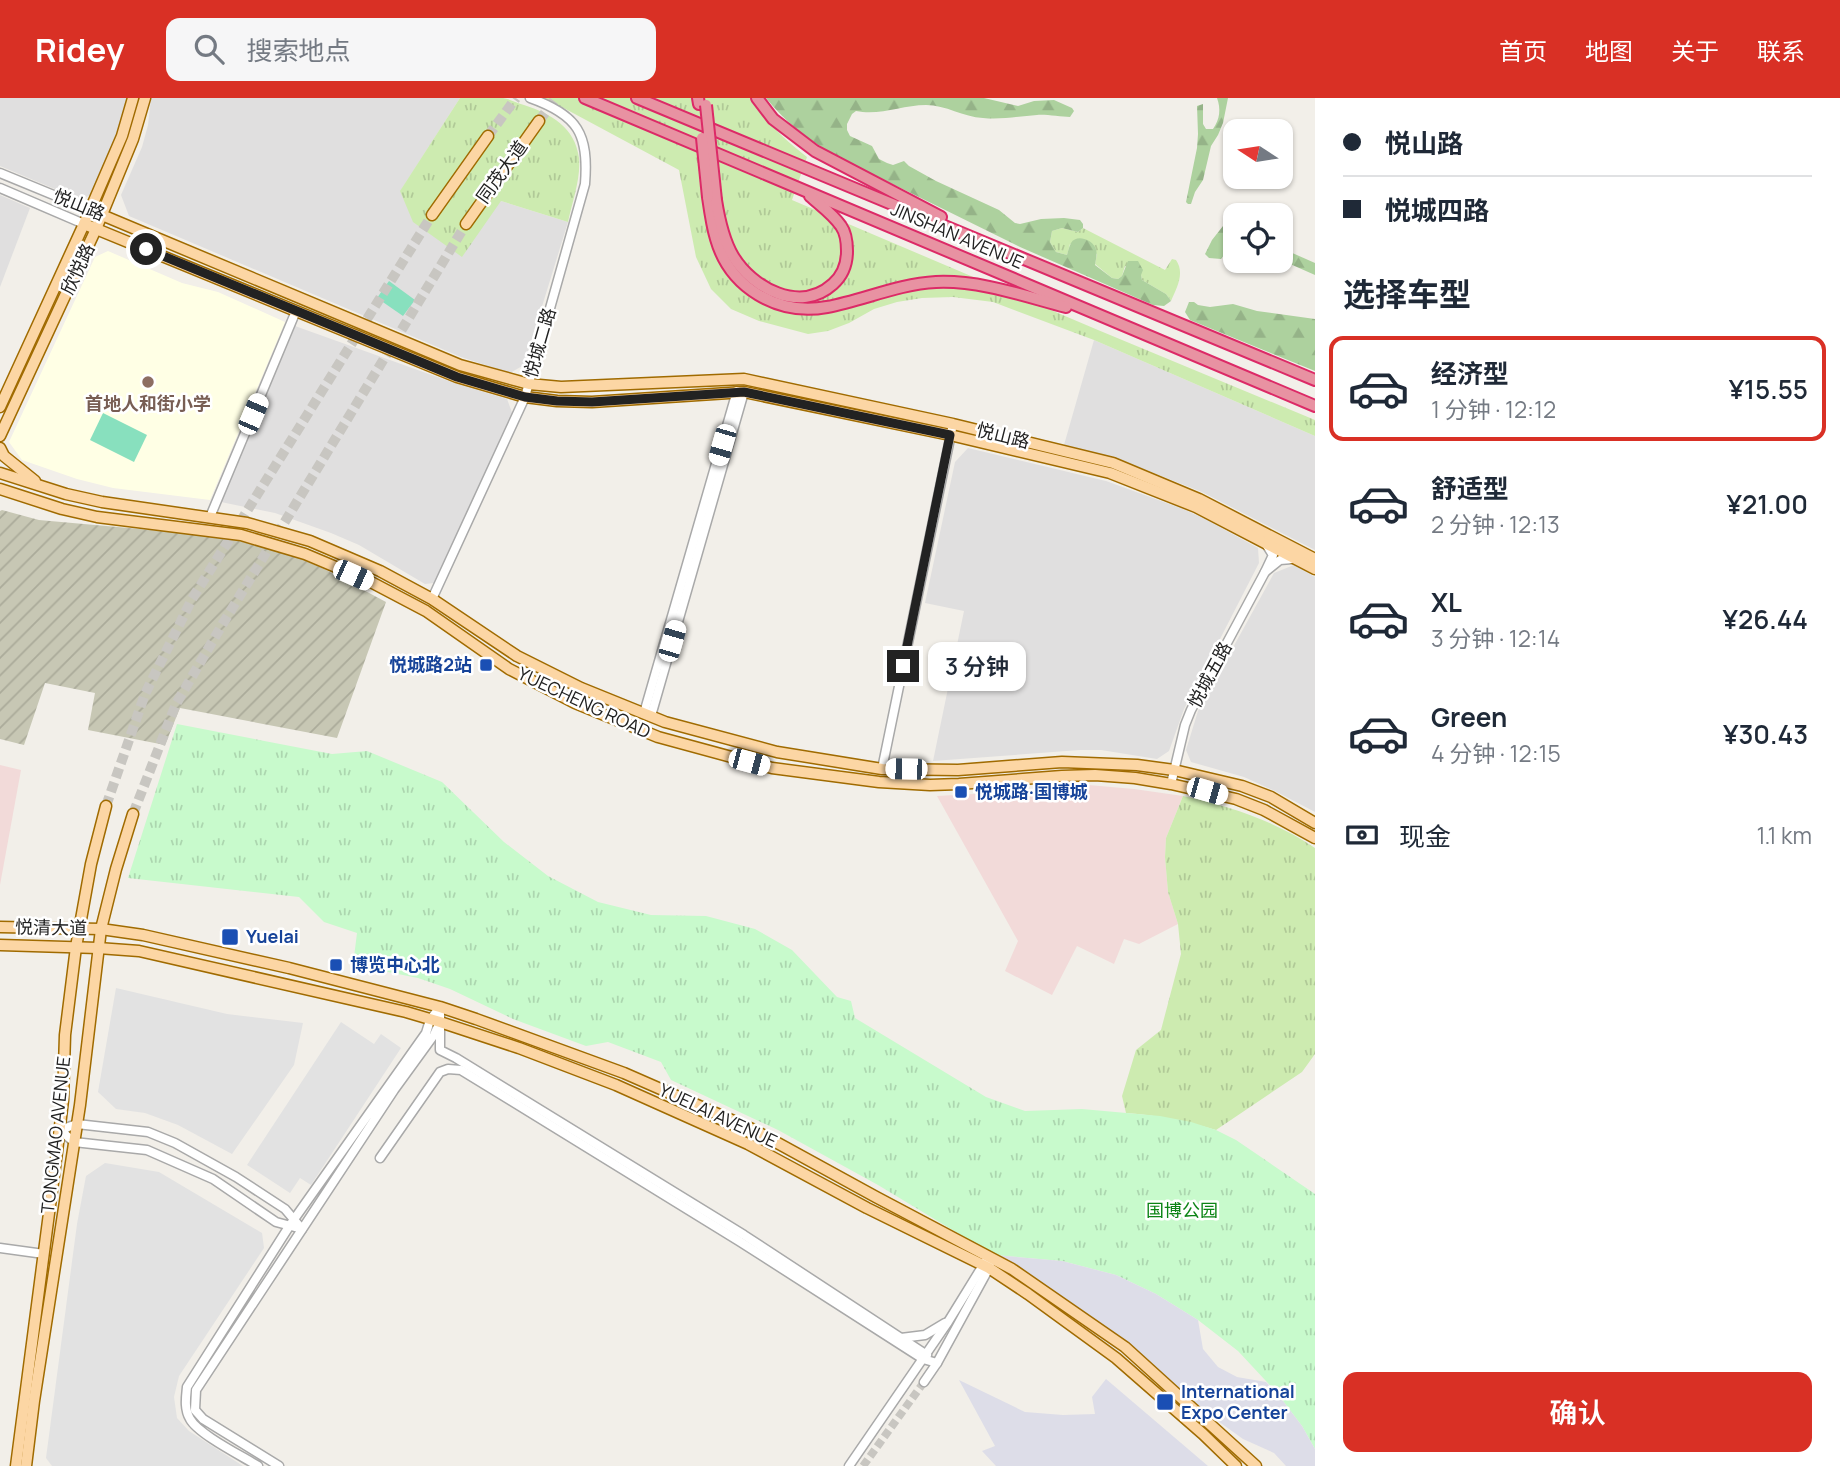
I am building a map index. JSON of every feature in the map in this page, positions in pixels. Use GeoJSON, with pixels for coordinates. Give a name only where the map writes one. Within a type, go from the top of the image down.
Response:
{"type":"FeatureCollection","features":[{"type":"Feature","properties":{"kind":"highway","name":"JINSHAN AVENUE"},"geometry":{"type":"LineString","coordinates":[[585,98],[1315,406]]}},
{"type":"Feature","properties":{"kind":"highway","name":"JINSHAN AVENUE"},"geometry":{"type":"LineString","coordinates":[[637,98],[1315,380]]}},
{"type":"Feature","properties":{"kind":"highway"},"geometry":{"type":"LineString","coordinates":[[757,98],[773,119],[815,151],[1000,248]]}},
{"type":"Feature","properties":{"kind":"highway"},"geometry":{"type":"LineString","coordinates":[[702,101],[716,241],[733,274],[758,295],[785,306],[809,309],[823,308],[907,285],[950,282],[997,289],[1101,316]]}},
{"type":"Feature","properties":{"kind":"highway"},"geometry":{"type":"LineString","coordinates":[[712,199],[725,239],[742,268],[764,287],[776,293],[799,298],[828,288],[841,275],[847,256],[847,245],[841,226],[800,188]]}},
{"type":"Feature","properties":{"kind":"main road","name":"欣悦路"},"geometry":{"type":"LineString","coordinates":[[0,407],[122,136],[133,98]]}},
{"type":"Feature","properties":{"kind":"main road","name":"欣悦路"},"geometry":{"type":"LineString","coordinates":[[0,447],[0,435],[102,215],[133,139],[145,98]]}},
{"type":"Feature","properties":{"kind":"main road","name":"同茂大道"},"geometry":{"type":"LineString","coordinates":[[466,224],[539,121]]}},
{"type":"Feature","properties":{"kind":"main road","name":"同茂大道"},"geometry":{"type":"LineString","coordinates":[[432,215],[488,136]]}},
{"type":"Feature","properties":{"kind":"main road","name":"悦山路"},"geometry":{"type":"LineString","coordinates":[[90,210],[460,365],[529,384],[561,387],[744,379],[953,424],[1114,463],[1199,499],[1315,559]]}},
{"type":"Feature","properties":{"kind":"main road","name":"悦山路"},"geometry":{"type":"LineString","coordinates":[[84,223],[457,377],[525,397],[592,402],[741,391],[950,435],[1110,473],[1196,507],[1315,569]]}},
{"type":"Feature","properties":{"kind":"main road"},"geometry":{"type":"LineString","coordinates":[[0,447],[4,456],[41,486]]}},
{"type":"Feature","properties":{"kind":"main road","name":"YUECHENG ROAD"},"geometry":{"type":"LineString","coordinates":[[0,472],[102,502],[247,523],[310,541],[380,571],[432,599],[517,656],[581,688],[665,722],[777,752],[882,769],[958,769],[1062,762],[1137,765],[1174,770],[1242,786],[1270,797],[1315,823]]}},
{"type":"Feature","properties":{"kind":"main road","name":"YUECHENG ROAD"},"geometry":{"type":"LineString","coordinates":[[0,489],[62,509],[242,535],[305,554],[426,611],[509,669],[575,703],[658,737],[772,768],[879,782],[930,785],[1062,776],[1135,778],[1236,799],[1264,810],[1315,838]]}},
{"type":"Feature","properties":{"kind":"main road","name":"TONGMAO AVENUE"},"geometry":{"type":"LineString","coordinates":[[16,1466],[60,1130],[65,1034],[76,947],[91,864],[106,806]]}},
{"type":"Feature","properties":{"kind":"main road","name":"TONGMAO AVENUE"},"geometry":{"type":"LineString","coordinates":[[26,1466],[77,1124],[101,929],[133,814]]}},
{"type":"Feature","properties":{"kind":"main road","name":"悦清大道"},"geometry":{"type":"LineString","coordinates":[[0,927],[101,929]]}},
{"type":"Feature","properties":{"kind":"main road","name":"YUELAI AVENUE"},"geometry":{"type":"LineString","coordinates":[[101,929],[194,946],[440,1007],[624,1073],[752,1129],[1012,1269],[1125,1347],[1256,1466]]}},
{"type":"Feature","properties":{"kind":"main road","name":"悦清大道"},"geometry":{"type":"LineString","coordinates":[[0,945],[98,948]]}},
{"type":"Feature","properties":{"kind":"main road","name":"YUELAI AVENUE"},"geometry":{"type":"LineString","coordinates":[[98,948],[139,951],[406,1012],[519,1048],[628,1090],[748,1144],[867,1208],[986,1266],[1116,1359],[1236,1466]]}},
{"type":"Feature","properties":{"kind":"street","name":"悦城二路"},"geometry":{"type":"LineString","coordinates":[[432,599],[525,397],[585,184],[587,159],[582,138],[574,124],[562,112],[530,98]]}},
{"type":"Feature","properties":{"kind":"street","name":"悦山路"},"geometry":{"type":"LineString","coordinates":[[0,173],[90,210]]}},
{"type":"Feature","properties":{"kind":"street","name":"悦山路"},"geometry":{"type":"LineString","coordinates":[[0,188],[84,223]]}},
{"type":"Feature","properties":{"kind":"street"},"geometry":{"type":"LineString","coordinates":[[210,517],[296,311]]}},
{"type":"Feature","properties":{"kind":"street"},"geometry":{"type":"LineString","coordinates":[[648,715],[741,391]]}},
{"type":"Feature","properties":{"kind":"street"},"geometry":{"type":"LineString","coordinates":[[882,769],[953,424]]}},
{"type":"Feature","properties":{"kind":"street"},"geometry":{"type":"LineString","coordinates":[[1264,542],[1273,555],[1265,572]]}},
{"type":"Feature","properties":{"kind":"street"},"geometry":{"type":"LineString","coordinates":[[1265,572],[1280,560],[1297,559]]}},
{"type":"Feature","properties":{"kind":"street","name":"悦城五路"},"geometry":{"type":"LineString","coordinates":[[1171,784],[1191,710],[1265,572]]}},
{"type":"Feature","properties":{"kind":"street"},"geometry":{"type":"LineString","coordinates":[[279,1466],[203,1419],[195,1410],[196,1390],[394,1090],[434,1035],[440,1007]]}},
{"type":"Feature","properties":{"kind":"street"},"geometry":{"type":"LineString","coordinates":[[258,1466],[201,1431],[190,1419],[186,1404],[187,1387],[292,1223],[435,1021]]}},
{"type":"Feature","properties":{"kind":"street"},"geometry":{"type":"LineString","coordinates":[[435,1021],[439,1050],[457,1058],[744,1236],[901,1338],[924,1356]]}},
{"type":"Feature","properties":{"kind":"street"},"geometry":{"type":"LineString","coordinates":[[380,1158],[440,1072],[448,1069],[461,1070],[937,1363]]}},
{"type":"Feature","properties":{"kind":"street"},"geometry":{"type":"LineString","coordinates":[[292,1223],[285,1209],[176,1143],[148,1132],[77,1124],[60,1130],[74,1142],[147,1150],[213,1180],[276,1222],[292,1223],[302,1229]]}},
{"type":"Feature","properties":{"kind":"street"},"geometry":{"type":"LineString","coordinates":[[0,1248],[44,1254]]}},
{"type":"Feature","properties":{"kind":"street"},"geometry":{"type":"LineString","coordinates":[[849,1466],[992,1256]]}},
{"type":"Feature","properties":{"kind":"street"},"geometry":{"type":"LineString","coordinates":[[924,1382],[937,1363],[986,1266]]}},
{"type":"Feature","properties":{"kind":"street"},"geometry":{"type":"LineString","coordinates":[[901,1338],[925,1335],[948,1322]]}},
{"type":"Feature","properties":{"kind":"shaded area"},"geometry":{"type":"Polygon","coordinates":[[[0,98],[127,98],[118,134],[92,194],[81,200],[0,166],[0,98]]]}},
{"type":"Feature","properties":{"kind":"shaded area"},"geometry":{"type":"Polygon","coordinates":[[[151,98],[460,98],[401,190],[501,201],[568,222],[524,365],[510,373],[461,357],[129,216],[121,195],[142,147],[151,98]]]}},
{"type":"Feature","properties":{"kind":"shaded area"},"geometry":{"type":"Polygon","coordinates":[[[0,195],[30,208],[0,287],[0,195]]]}},
{"type":"Feature","properties":{"kind":"shaded area","name":"首地人和街小学"},"geometry":{"type":"Polygon","coordinates":[[[108,251],[182,283],[218,292],[285,322],[210,500],[113,488],[77,479],[22,460],[9,442],[95,257],[108,251]]]}},
{"type":"Feature","properties":{"kind":"shaded area"},"geometry":{"type":"Polygon","coordinates":[[[295,326],[454,383],[507,399],[513,415],[434,583],[425,584],[359,545],[331,533],[275,513],[221,502],[295,326]]]}},
{"type":"Feature","properties":{"kind":"shaded area"},"geometry":{"type":"Polygon","coordinates":[[[1094,340],[1315,436],[1315,550],[1202,492],[1113,457],[1064,445],[1094,340]]]}},
{"type":"Feature","properties":{"kind":"shaded area"},"geometry":{"type":"Polygon","coordinates":[[[968,448],[1106,481],[1183,509],[1258,548],[1259,563],[1184,709],[1169,751],[1157,759],[1101,750],[1080,750],[933,761],[964,611],[925,603],[955,462],[968,448]]]}},
{"type":"Feature","properties":{"kind":"shaded area"},"geometry":{"type":"Polygon","coordinates":[[[2,510],[39,520],[218,536],[292,555],[386,602],[337,738],[180,708],[165,745],[88,730],[95,693],[45,683],[24,745],[0,739],[2,510]]]}},
{"type":"Feature","properties":{"kind":"shaded area"},"geometry":{"type":"Polygon","coordinates":[[[1294,565],[1315,577],[1315,812],[1244,777],[1191,762],[1186,750],[1198,711],[1274,573],[1294,565]]]}},
{"type":"Feature","properties":{"kind":"shaded area"},"geometry":{"type":"Polygon","coordinates":[[[0,765],[21,770],[0,885],[0,765]]]}},
{"type":"Feature","properties":{"kind":"shaded area"},"geometry":{"type":"Polygon","coordinates":[[[1077,784],[1183,796],[1166,838],[1165,857],[1168,892],[1178,924],[1139,944],[1124,939],[1114,964],[1077,946],[1052,995],[1005,971],[1018,941],[937,796],[1009,792],[1077,784]]]}},
{"type":"Feature","properties":{"kind":"shaded area"},"geometry":{"type":"Polygon","coordinates":[[[116,988],[227,1014],[303,1023],[294,1065],[232,1154],[178,1125],[145,1113],[116,1109],[98,1092],[116,988]]]}},
{"type":"Feature","properties":{"kind":"shaded area"},"geometry":{"type":"Polygon","coordinates":[[[341,1022],[374,1044],[381,1034],[401,1048],[311,1185],[300,1178],[290,1193],[247,1165],[341,1022]]]}},
{"type":"Feature","properties":{"kind":"shaded area"},"geometry":{"type":"Polygon","coordinates":[[[105,1163],[159,1172],[262,1233],[264,1248],[179,1376],[174,1397],[177,1418],[189,1431],[243,1466],[52,1466],[46,1458],[77,1224],[86,1176],[105,1163]]]}},
{"type":"Feature","properties":{"kind":"shaded area"},"geometry":{"type":"Polygon","coordinates":[[[994,1255],[1062,1261],[1116,1275],[1156,1294],[1198,1320],[1203,1349],[1218,1367],[1237,1377],[1266,1382],[1277,1393],[1302,1426],[1315,1449],[1315,1466],[1286,1466],[1274,1453],[1243,1439],[1190,1401],[1085,1313],[994,1255]]]}},
{"type":"Feature","properties":{"kind":"shaded area"},"geometry":{"type":"Polygon","coordinates":[[[1106,1379],[1208,1466],[996,1466],[982,1451],[995,1446],[959,1380],[1025,1412],[1063,1415],[1095,1414],[1092,1397],[1106,1379]]]}},
{"type":"Feature","properties":{"kind":"green space"},"geometry":{"type":"Polygon","coordinates":[[[460,98],[508,99],[543,113],[567,130],[577,147],[579,158],[568,222],[501,201],[462,257],[413,222],[400,191],[460,98]]]}},
{"type":"Feature","properties":{"kind":"green space"},"geometry":{"type":"Polygon","coordinates":[[[545,98],[751,98],[776,130],[807,157],[792,200],[1315,420],[1315,436],[1094,340],[993,302],[953,297],[897,302],[874,309],[828,331],[808,334],[759,321],[731,309],[711,289],[696,257],[679,170],[545,98]]]}},
{"type":"Feature","properties":{"kind":"green space"},"geometry":{"type":"Polygon","coordinates":[[[766,98],[984,98],[1018,106],[1034,101],[1054,100],[1072,108],[1074,111],[1070,117],[1040,115],[997,119],[976,117],[926,105],[874,112],[856,111],[847,124],[847,130],[850,136],[872,146],[879,159],[893,165],[904,161],[936,181],[999,210],[1015,223],[1041,219],[1080,220],[1083,228],[1078,232],[1062,228],[1052,231],[1050,242],[1056,252],[1067,255],[1073,240],[1087,240],[1096,249],[1095,265],[1112,278],[1118,279],[1128,261],[1138,261],[1143,270],[1142,280],[1166,294],[1171,301],[1164,306],[1153,305],[1020,247],[838,157],[799,131],[766,98]]]}},
{"type":"Feature","properties":{"kind":"green space"},"geometry":{"type":"Polygon","coordinates":[[[1217,98],[1228,98],[1223,123],[1211,146],[1203,180],[1191,204],[1188,204],[1186,202],[1197,148],[1197,106],[1203,104],[1203,124],[1206,129],[1213,129],[1219,106],[1217,98]]]}},
{"type":"Feature","properties":{"kind":"green space"},"geometry":{"type":"Polygon","coordinates":[[[1223,226],[1221,259],[1209,258],[1205,254],[1223,226]]]}},
{"type":"Feature","properties":{"kind":"green space"},"geometry":{"type":"Polygon","coordinates":[[[1062,228],[1078,232],[1083,228],[1165,270],[1172,259],[1176,260],[1180,275],[1171,301],[1166,294],[1125,266],[1122,276],[1118,279],[1112,278],[1095,264],[1097,254],[1070,244],[1067,255],[1056,252],[1050,242],[1052,231],[1062,228]]]}},
{"type":"Feature","properties":{"kind":"green space"},"geometry":{"type":"Polygon","coordinates":[[[1293,253],[1315,263],[1315,275],[1293,265],[1293,253]]]}},
{"type":"Feature","properties":{"kind":"green space"},"geometry":{"type":"Polygon","coordinates":[[[389,281],[415,300],[403,316],[377,298],[389,281]]]}},
{"type":"Feature","properties":{"kind":"green space"},"geometry":{"type":"Polygon","coordinates":[[[1189,302],[1210,307],[1233,304],[1257,311],[1315,319],[1315,371],[1190,320],[1185,312],[1189,302]]]}},
{"type":"Feature","properties":{"kind":"green space"},"geometry":{"type":"Polygon","coordinates":[[[103,413],[147,435],[134,462],[90,440],[103,413]]]}},
{"type":"Feature","properties":{"kind":"green space","name":"国博公园"},"geometry":{"type":"Polygon","coordinates":[[[177,724],[332,754],[367,751],[442,782],[504,842],[548,876],[598,902],[651,915],[706,916],[755,929],[792,950],[837,997],[851,1001],[855,1018],[986,1097],[1025,1111],[1082,1109],[1160,1116],[1191,1122],[1236,1140],[1315,1194],[1315,1449],[1302,1426],[1277,1393],[1238,1351],[1198,1320],[1156,1294],[1116,1275],[1062,1261],[994,1255],[878,1185],[778,1130],[671,1080],[661,1062],[608,1042],[586,1046],[513,1019],[450,989],[418,978],[353,965],[357,933],[324,922],[299,897],[128,878],[177,724]]]}},
{"type":"Feature","properties":{"kind":"green space"},"geometry":{"type":"Polygon","coordinates":[[[1183,796],[1252,816],[1300,838],[1315,848],[1315,1054],[1302,1072],[1216,1130],[1171,1119],[1126,1113],[1122,1096],[1136,1050],[1161,1030],[1181,954],[1178,924],[1168,892],[1165,857],[1166,838],[1183,796]]]}},
{"type":"Feature","properties":{"kind":"tunnel"},"geometry":{"type":"LineString","coordinates":[[488,136],[516,98]]}},
{"type":"Feature","properties":{"kind":"tunnel"},"geometry":{"type":"LineString","coordinates":[[539,121],[556,98]]}},
{"type":"Feature","properties":{"kind":"tunnel"},"geometry":{"type":"LineString","coordinates":[[106,806],[145,694],[192,599],[432,215]]}},
{"type":"Feature","properties":{"kind":"tunnel"},"geometry":{"type":"LineString","coordinates":[[133,814],[176,704],[466,224]]}},
{"type":"Feature","properties":{"kind":"tunnel"},"geometry":{"type":"LineString","coordinates":[[863,1466],[924,1382]]}},
{"type":"Feature","properties":{"kind":"place","name":"首地人和街小学"},"geometry":{"type":"Point","coordinates":[148,382]}},
{"type":"Feature","properties":{"kind":"place","name":"悦城路2站"},"geometry":{"type":"Point","coordinates":[486,665]}},
{"type":"Feature","properties":{"kind":"place","name":"悦城路·国博城"},"geometry":{"type":"Point","coordinates":[961,792]}},
{"type":"Feature","properties":{"kind":"place","name":"Yuelai"},"geometry":{"type":"Point","coordinates":[230,937]}},
{"type":"Feature","properties":{"kind":"place","name":"博览中心北"},"geometry":{"type":"Point","coordinates":[336,965]}},
{"type":"Feature","properties":{"kind":"place","name":"International Expo Center"},"geometry":{"type":"Point","coordinates":[1165,1402]}},
{"type":"Feature","properties":{"kind":"route"},"geometry":{"type":"LineString","coordinates":[[146,249],[457,377],[525,397],[592,402],[737,391],[950,435],[903,666]]}}]}
